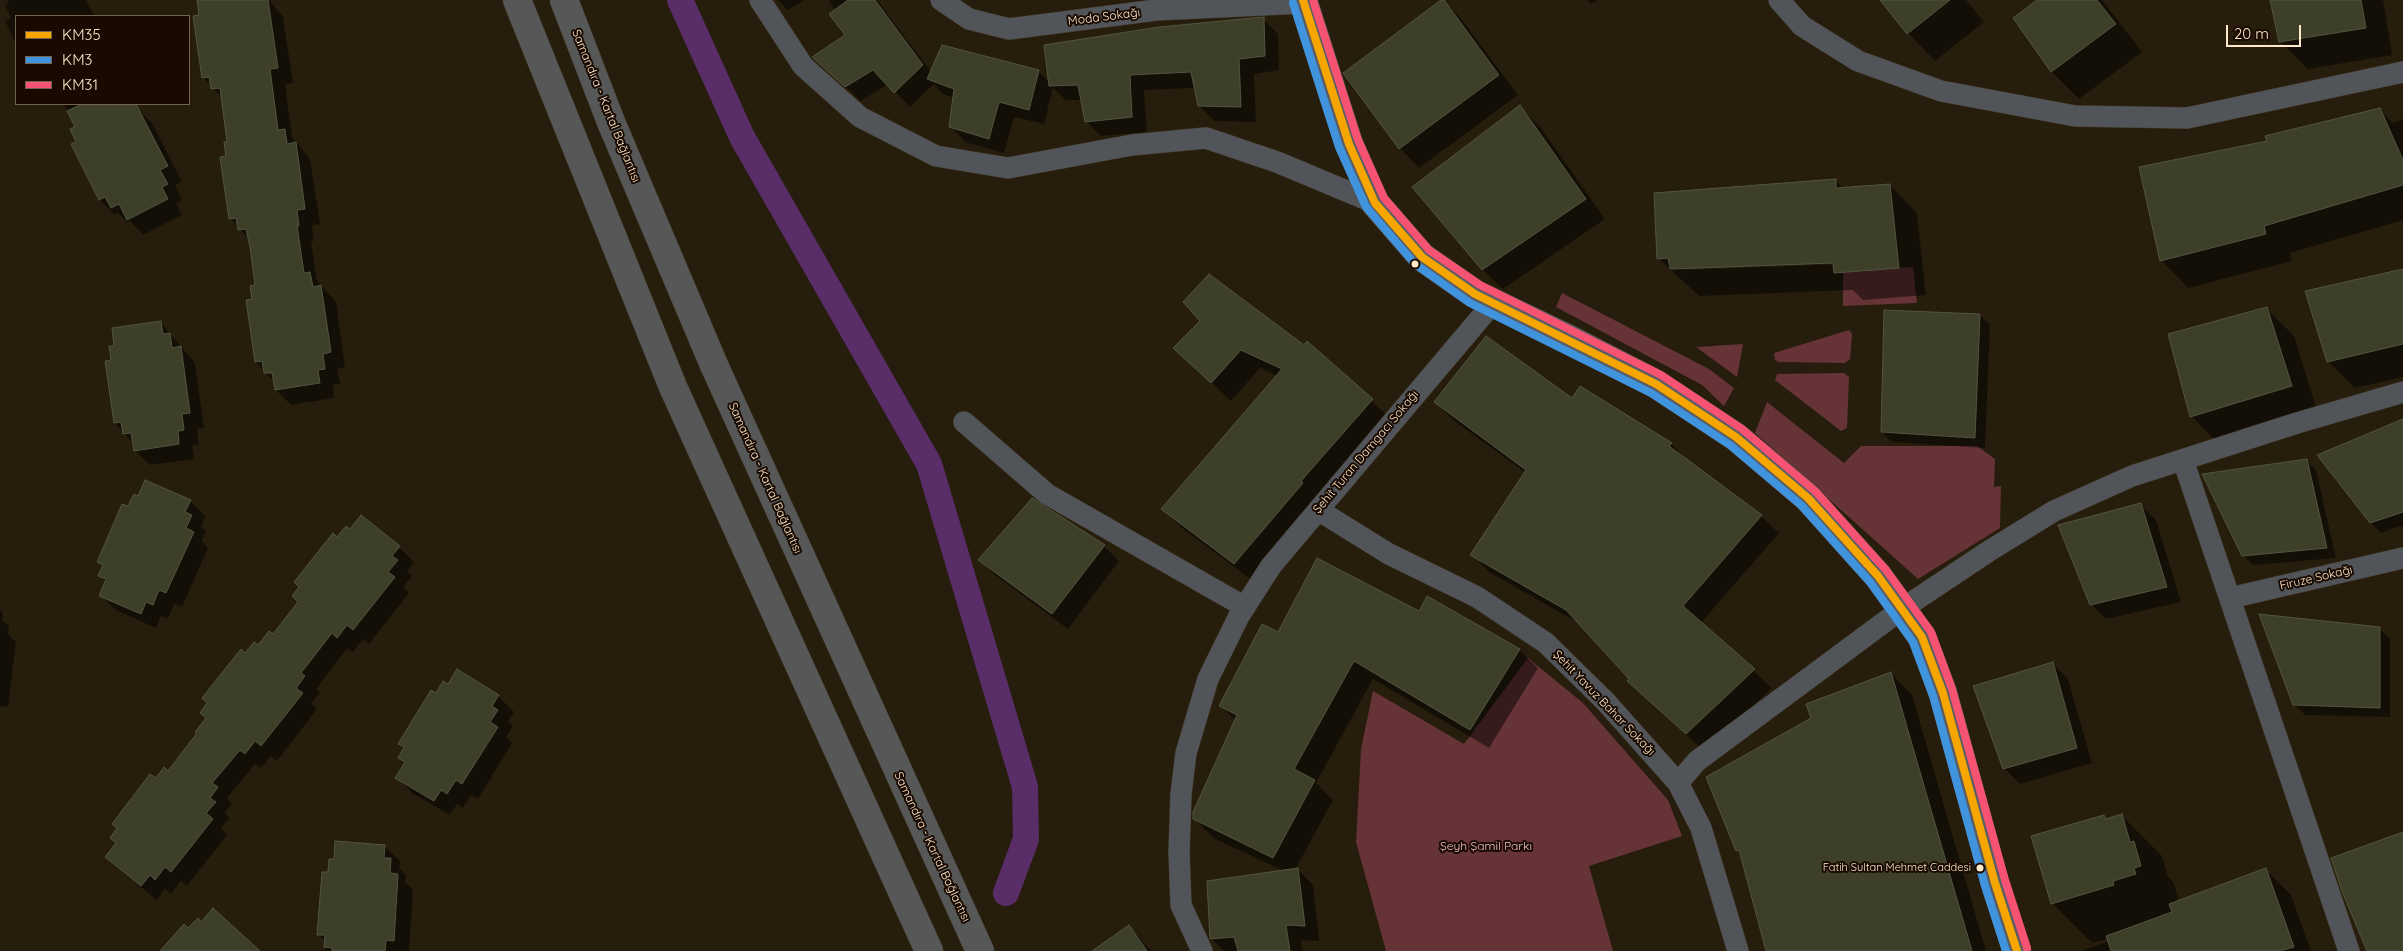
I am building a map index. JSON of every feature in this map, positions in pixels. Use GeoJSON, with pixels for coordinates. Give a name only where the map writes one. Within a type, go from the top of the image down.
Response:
{"type":"FeatureCollection","features":[{"type":"Feature","properties":{"kind":"highway"},"geometry":{"type":"LineString","coordinates":[[517,0],[673,387],[929,951]]}},
{"type":"Feature","properties":{"kind":"highway","name":"Samandıra - Kartal Bağlantısı"},"geometry":{"type":"LineString","coordinates":[[564,0],[611,122],[714,365],[980,951]]}},
{"type":"Feature","properties":{"kind":"street"},"geometry":{"type":"LineString","coordinates":[[760,0],[804,66],[860,117],[936,156],[1008,168],[1132,145],[1206,138],[1277,162],[1375,204]]}},
{"type":"Feature","properties":{"kind":"street","name":"Moda Sokağı"},"geometry":{"type":"LineString","coordinates":[[941,0],[969,19],[1009,29],[1156,10],[1303,1]]}},
{"type":"Feature","properties":{"kind":"street"},"geometry":{"type":"LineString","coordinates":[[1779,0],[1802,26],[1858,61],[1941,91],[2075,116],[2187,118],[2403,72]]}},
{"type":"Feature","properties":{"kind":"street"},"geometry":{"type":"LineString","coordinates":[[1303,1],[1349,144],[1375,204],[1422,257],[1476,294],[1656,384],[1736,437],[1808,498],[1878,576],[1922,637],[1943,693],[1995,883],[2017,951]]}},
{"type":"Feature","properties":{"kind":"street","name":"Şehit Turan Damgacı Sokağı"},"geometry":{"type":"LineString","coordinates":[[1202,951],[1180,905],[1181,794],[1186,753],[1208,678],[1245,607],[1271,566],[1494,303]]}},
{"type":"Feature","properties":{"kind":"street"},"geometry":{"type":"LineString","coordinates":[[1678,783],[1696,761],[1902,609],[2054,511],[2132,476],[2297,423],[2403,392]]}},
{"type":"Feature","properties":{"kind":"street"},"geometry":{"type":"LineString","coordinates":[[964,422],[1047,494],[1245,607]]}},
{"type":"Feature","properties":{"kind":"street"},"geometry":{"type":"LineString","coordinates":[[2183,460],[2349,951]]}},
{"type":"Feature","properties":{"kind":"street","name":"Şehit Yavuz Bahar Sokağı"},"geometry":{"type":"LineString","coordinates":[[1318,510],[1389,554],[1477,597],[1546,643],[1606,702],[1678,783],[1701,828],[1738,951]]}},
{"type":"Feature","properties":{"kind":"street","name":"Firuze Sokağı"},"geometry":{"type":"LineString","coordinates":[[2230,598],[2403,558]]}},
{"type":"Feature","properties":{"kind":"green space"},"geometry":{"type":"Polygon","coordinates":[[[1913,267],[1917,303],[1843,306],[1843,272],[1913,267]]]}},
{"type":"Feature","properties":{"kind":"green space"},"geometry":{"type":"Polygon","coordinates":[[[1562,293],[1709,369],[1734,388],[1724,406],[1702,385],[1556,307],[1562,293]]]}},
{"type":"Feature","properties":{"kind":"green space"},"geometry":{"type":"Polygon","coordinates":[[[1849,330],[1852,334],[1850,359],[1845,363],[1779,362],[1775,360],[1774,353],[1849,330]]]}},
{"type":"Feature","properties":{"kind":"green space"},"geometry":{"type":"Polygon","coordinates":[[[1743,344],[1737,377],[1696,347],[1743,344]]]}},
{"type":"Feature","properties":{"kind":"green space"},"geometry":{"type":"Polygon","coordinates":[[[1844,373],[1849,377],[1847,428],[1841,431],[1775,380],[1777,374],[1844,373]]]}},
{"type":"Feature","properties":{"kind":"green space"},"geometry":{"type":"Polygon","coordinates":[[[1767,402],[1844,463],[1861,446],[1977,446],[1995,459],[1994,487],[2001,486],[2000,528],[1918,579],[1755,433],[1767,402]]]}},
{"type":"Feature","properties":{"kind":"green space","name":"Şeyh Şamil Parkı"},"geometry":{"type":"Polygon","coordinates":[[[1528,658],[1583,703],[1668,800],[1682,836],[1589,866],[1613,951],[1386,951],[1356,842],[1361,749],[1373,691],[1464,744],[1528,658]]]}},
{"type":"Feature","properties":{"kind":"building"},"geometry":{"type":"Polygon","coordinates":[[[197,0],[268,0],[278,68],[270,69],[278,130],[285,129],[287,144],[296,142],[305,209],[297,210],[299,226],[297,226],[304,273],[310,272],[313,287],[321,285],[331,352],[323,354],[325,369],[318,370],[320,383],[275,390],[272,373],[264,373],[262,361],[255,362],[246,300],[252,299],[250,286],[255,285],[250,247],[246,229],[238,230],[236,218],[229,219],[220,157],[226,156],[224,142],[227,142],[220,88],[211,89],[209,77],[202,78],[193,16],[199,15],[197,0]]]}},
{"type":"Feature","properties":{"kind":"building"},"geometry":{"type":"Polygon","coordinates":[[[848,0],[875,0],[923,65],[894,93],[873,70],[845,87],[812,57],[845,35],[829,14],[848,0]]]}},
{"type":"Feature","properties":{"kind":"building"},"geometry":{"type":"Polygon","coordinates":[[[1441,0],[1444,0],[1499,75],[1399,149],[1343,73],[1441,0]]]}},
{"type":"Feature","properties":{"kind":"building"},"geometry":{"type":"Polygon","coordinates":[[[1880,0],[1950,0],[1907,34],[1880,0]]]}},
{"type":"Feature","properties":{"kind":"building"},"geometry":{"type":"Polygon","coordinates":[[[2037,0],[2097,0],[2116,24],[2051,72],[2013,18],[2037,0]]]}},
{"type":"Feature","properties":{"kind":"building"},"geometry":{"type":"Polygon","coordinates":[[[2270,0],[2361,0],[2366,28],[2279,42],[2270,0]]]}},
{"type":"Feature","properties":{"kind":"building"},"geometry":{"type":"Polygon","coordinates":[[[1264,17],[1265,56],[1239,59],[1241,107],[1198,106],[1191,72],[1130,75],[1132,117],[1085,122],[1078,85],[1049,86],[1044,45],[1159,27],[1264,17]]]}},
{"type":"Feature","properties":{"kind":"building"},"geometry":{"type":"Polygon","coordinates":[[[942,45],[1039,70],[1029,110],[999,102],[989,139],[949,127],[954,89],[927,79],[942,45]]]}},
{"type":"Feature","properties":{"kind":"building"},"geometry":{"type":"Polygon","coordinates":[[[80,105],[137,105],[168,166],[160,170],[168,184],[162,187],[168,199],[127,220],[119,204],[111,208],[105,197],[99,200],[71,144],[76,142],[70,129],[75,127],[67,111],[80,105]]]}},
{"type":"Feature","properties":{"kind":"building"},"geometry":{"type":"Polygon","coordinates":[[[1520,105],[1586,199],[1482,270],[1412,187],[1520,105]]]}},
{"type":"Feature","properties":{"kind":"building"},"geometry":{"type":"Polygon","coordinates":[[[2380,108],[2403,160],[2403,185],[2264,226],[2266,234],[2160,261],[2139,167],[2267,141],[2265,136],[2380,108]]]}},
{"type":"Feature","properties":{"kind":"building"},"geometry":{"type":"Polygon","coordinates":[[[1836,179],[1836,188],[1890,184],[1899,268],[1834,273],[1833,263],[1670,269],[1668,258],[1657,259],[1654,193],[1836,179]]]}},
{"type":"Feature","properties":{"kind":"building"},"geometry":{"type":"Polygon","coordinates":[[[2403,269],[2403,344],[2327,362],[2305,291],[2403,269]]]}},
{"type":"Feature","properties":{"kind":"building"},"geometry":{"type":"Polygon","coordinates":[[[1209,274],[1304,345],[1307,341],[1373,399],[1301,481],[1303,483],[1234,564],[1161,509],[1282,369],[1241,350],[1211,383],[1173,348],[1200,321],[1183,302],[1209,274]]]}},
{"type":"Feature","properties":{"kind":"building"},"geometry":{"type":"Polygon","coordinates":[[[2267,307],[2292,386],[2190,417],[2168,334],[2267,307]]]}},
{"type":"Feature","properties":{"kind":"building"},"geometry":{"type":"Polygon","coordinates":[[[1884,310],[1980,314],[1975,438],[1881,432],[1884,310]]]}},
{"type":"Feature","properties":{"kind":"building"},"geometry":{"type":"Polygon","coordinates":[[[161,321],[163,334],[170,333],[172,348],[181,346],[190,413],[182,414],[184,430],[178,431],[179,444],[134,451],[131,433],[123,434],[121,422],[114,423],[105,361],[111,360],[109,346],[114,346],[112,328],[161,321]]]}},
{"type":"Feature","properties":{"kind":"building"},"geometry":{"type":"Polygon","coordinates":[[[1486,336],[1572,398],[1580,386],[1672,443],[1669,446],[1762,515],[1683,606],[1755,669],[1686,734],[1627,681],[1629,679],[1566,610],[1470,555],[1526,470],[1434,402],[1486,336]]]}},
{"type":"Feature","properties":{"kind":"building"},"geometry":{"type":"Polygon","coordinates":[[[2403,419],[2403,512],[2370,523],[2317,455],[2403,419]]]}},
{"type":"Feature","properties":{"kind":"building"},"geometry":{"type":"Polygon","coordinates":[[[2307,459],[2327,548],[2242,556],[2202,474],[2307,459]]]}},
{"type":"Feature","properties":{"kind":"building"},"geometry":{"type":"Polygon","coordinates":[[[145,480],[191,500],[185,512],[192,515],[186,528],[194,532],[166,593],[159,590],[153,605],[146,602],[141,614],[99,596],[106,579],[98,576],[103,565],[97,562],[122,504],[128,506],[134,494],[138,496],[145,480]]]}},
{"type":"Feature","properties":{"kind":"building"},"geometry":{"type":"Polygon","coordinates":[[[1032,498],[1105,545],[1052,614],[978,560],[1032,498]]]}},
{"type":"Feature","properties":{"kind":"building"},"geometry":{"type":"Polygon","coordinates":[[[2141,503],[2167,587],[2090,605],[2058,525],[2141,503]]]}},
{"type":"Feature","properties":{"kind":"building"},"geometry":{"type":"Polygon","coordinates":[[[361,515],[400,546],[392,556],[398,560],[388,572],[395,577],[353,630],[347,625],[337,638],[332,633],[301,673],[305,676],[296,688],[303,693],[261,746],[255,741],[245,754],[240,750],[212,783],[218,787],[210,798],[216,802],[206,813],[213,819],[171,872],[165,867],[155,880],[150,875],[141,886],[105,857],[116,843],[110,838],[117,828],[112,824],[150,774],[156,778],[164,767],[168,771],[197,733],[195,732],[206,718],[200,713],[207,703],[202,698],[241,649],[245,653],[254,642],[258,645],[269,631],[273,634],[298,602],[292,596],[299,587],[294,582],[333,533],[337,537],[346,526],[350,529],[361,515]]]}},
{"type":"Feature","properties":{"kind":"building"},"geometry":{"type":"Polygon","coordinates":[[[1317,558],[1419,611],[1427,596],[1520,649],[1470,730],[1354,661],[1294,769],[1315,780],[1273,858],[1193,819],[1193,812],[1237,715],[1219,706],[1262,624],[1278,632],[1317,558]]]}},
{"type":"Feature","properties":{"kind":"building"},"geometry":{"type":"Polygon","coordinates":[[[2259,614],[2380,627],[2380,708],[2293,705],[2259,614]]]}},
{"type":"Feature","properties":{"kind":"building"},"geometry":{"type":"Polygon","coordinates":[[[2053,662],[2077,748],[2003,769],[1973,686],[2053,662]]]}},
{"type":"Feature","properties":{"kind":"building"},"geometry":{"type":"Polygon","coordinates":[[[457,669],[499,695],[492,706],[498,710],[490,722],[498,727],[462,784],[456,780],[447,794],[441,790],[434,801],[395,778],[405,762],[398,758],[404,747],[398,744],[431,690],[436,693],[443,681],[448,684],[457,669]]]}},
{"type":"Feature","properties":{"kind":"building"},"geometry":{"type":"Polygon","coordinates":[[[1891,672],[1972,951],[1766,951],[1739,850],[1736,851],[1706,777],[1811,718],[1806,704],[1891,672]]]}},
{"type":"Feature","properties":{"kind":"building"},"geometry":{"type":"Polygon","coordinates":[[[2122,814],[2130,842],[2134,841],[2141,866],[2134,868],[2136,874],[2113,881],[2114,885],[2051,904],[2031,836],[2104,815],[2106,819],[2122,814]]]}},
{"type":"Feature","properties":{"kind":"building"},"geometry":{"type":"Polygon","coordinates":[[[2403,832],[2403,951],[2367,951],[2343,894],[2331,858],[2403,832]]]}},
{"type":"Feature","properties":{"kind":"building"},"geometry":{"type":"Polygon","coordinates":[[[335,841],[385,845],[384,858],[391,858],[390,873],[398,874],[394,941],[386,940],[385,951],[332,951],[332,948],[324,947],[325,935],[317,935],[322,872],[328,872],[329,859],[334,859],[335,841]]]}},
{"type":"Feature","properties":{"kind":"building"},"geometry":{"type":"Polygon","coordinates":[[[1298,868],[1305,926],[1286,925],[1290,951],[1238,951],[1234,937],[1210,939],[1207,881],[1298,868]]]}},
{"type":"Feature","properties":{"kind":"building"},"geometry":{"type":"Polygon","coordinates":[[[2266,868],[2294,947],[2280,951],[2111,951],[2106,936],[2172,912],[2169,904],[2266,868]]]}},
{"type":"Feature","properties":{"kind":"building"},"geometry":{"type":"Polygon","coordinates":[[[213,908],[260,951],[160,951],[184,924],[188,928],[198,918],[201,922],[213,908]]]}},
{"type":"Feature","properties":{"kind":"building"},"geometry":{"type":"Polygon","coordinates":[[[1129,925],[1147,951],[1092,951],[1129,925]]]}},
{"type":"Feature","properties":{"kind":"waterway"},"geometry":{"type":"LineString","coordinates":[[680,0],[742,137],[929,464],[1025,787],[1026,839],[1006,893]]}},
{"type":"Feature","properties":{"kind":"transit line","name":"KM35"},"geometry":{"type":"LineString","coordinates":[[1303,0],[1349,144],[1375,203],[1422,257],[1475,294],[1656,384],[1736,437],[1808,498],[1878,576],[1922,637],[1943,693],[1995,883],[2017,951]]}},
{"type":"Feature","properties":{"kind":"transit line","name":"KM31"},"geometry":{"type":"LineString","coordinates":[[1313,0],[1358,140],[1384,198],[1429,250],[1480,285],[1661,375],[1742,429],[1815,491],[1886,570],[1931,632],[1952,689],[2005,880],[2027,948]]}},
{"type":"Feature","properties":{"kind":"transit line","name":"KM3"},"geometry":{"type":"LineString","coordinates":[[1293,3],[1339,147],[1366,207],[1415,264],[1470,303],[1651,393],[1730,445],[1801,505],[1870,582],[1913,642],[1933,696],[1985,886],[2006,951]]}},
{"type":"Feature","properties":{"kind":"place","name":"Fatih Sultan Mehmet Caddesi"},"geometry":{"type":"Point","coordinates":[1980,868]}}]}
